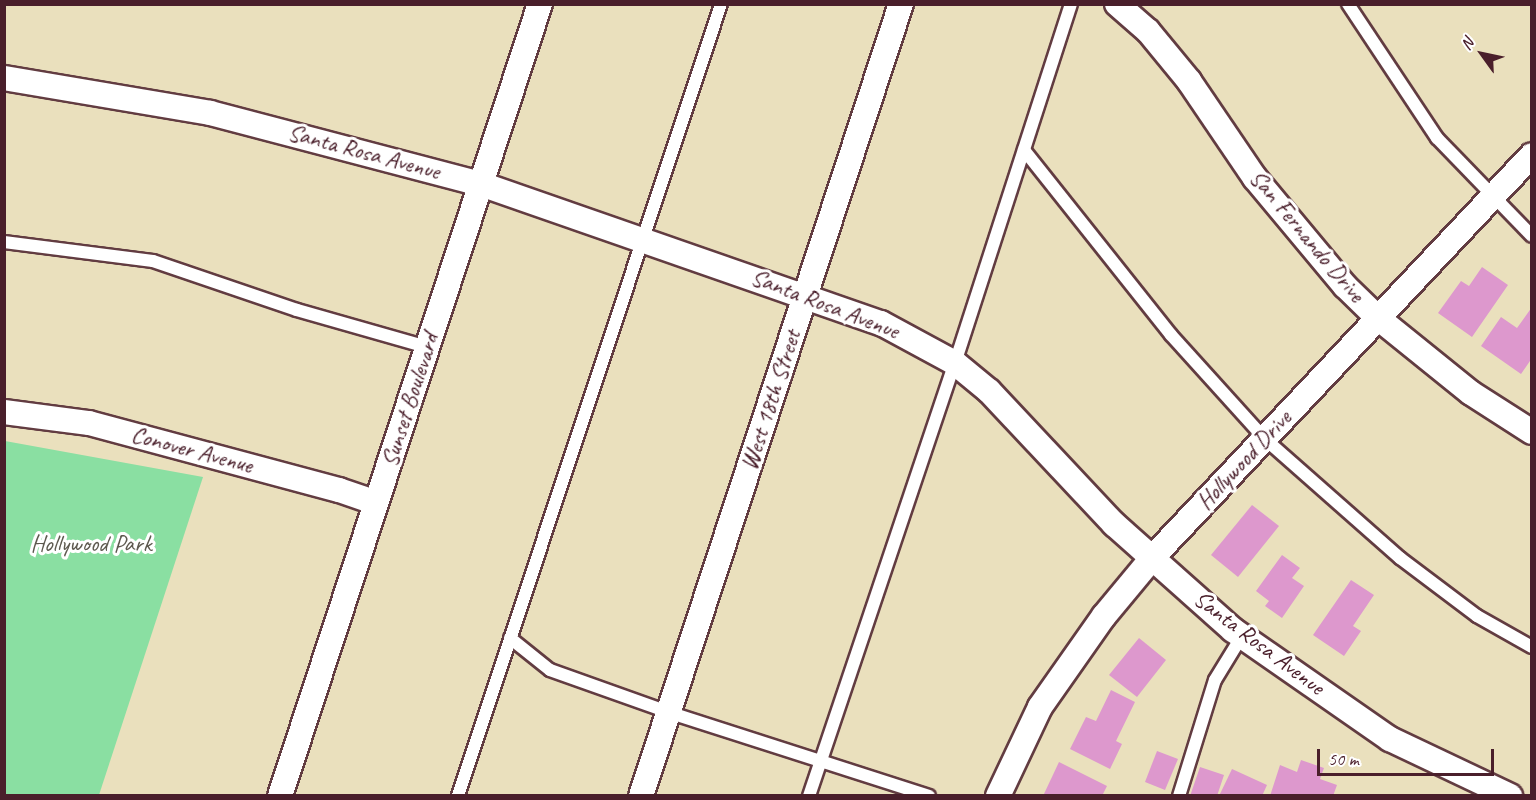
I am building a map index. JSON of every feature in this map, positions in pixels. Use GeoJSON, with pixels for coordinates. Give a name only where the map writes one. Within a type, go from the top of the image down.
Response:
{"type":"FeatureCollection","features":[{"type":"Feature","properties":{"kind":"street","name":"Sunset Boulevard"},"geometry":{"type":"LineString","coordinates":[[280,795],[540,4]]}},
{"type":"Feature","properties":{"kind":"street","name":"West 18th Street"},"geometry":{"type":"LineString","coordinates":[[641,795],[902,4]]}},
{"type":"Feature","properties":{"kind":"street","name":"San Fernando Drive"},"geometry":{"type":"LineString","coordinates":[[1117,4],[1148,32],[1189,81],[1255,178],[1345,285],[1378,318],[1471,393],[1532,432]]}},
{"type":"Feature","properties":{"kind":"street","name":"Santa Rosa Avenue"},"geometry":{"type":"LineString","coordinates":[[4,78],[210,113],[481,184],[806,294],[881,323],[955,363],[989,391],[1114,524],[1154,556],[1242,636],[1390,739],[1510,795]]}},
{"type":"Feature","properties":{"kind":"street","name":"Hollywood Drive"},"geometry":{"type":"LineString","coordinates":[[998,795],[1040,707],[1104,616],[1154,556],[1532,155]]}},
{"type":"Feature","properties":{"kind":"street","name":"Conover Avenue"},"geometry":{"type":"LineString","coordinates":[[4,412],[89,423],[339,490],[376,503]]}},
{"type":"Feature","properties":{"kind":"lane"},"geometry":{"type":"LineString","coordinates":[[458,795],[721,4]]}},
{"type":"Feature","properties":{"kind":"lane"},"geometry":{"type":"LineString","coordinates":[[809,795],[955,363],[1071,4]]}},
{"type":"Feature","properties":{"kind":"lane"},"geometry":{"type":"LineString","coordinates":[[1348,4],[1437,138],[1491,197],[1532,236]]}},
{"type":"Feature","properties":{"kind":"lane"},"geometry":{"type":"LineString","coordinates":[[1024,150],[1172,335],[1264,439],[1400,558],[1477,616],[1532,647]]}},
{"type":"Feature","properties":{"kind":"lane"},"geometry":{"type":"LineString","coordinates":[[4,242],[153,261],[297,310],[427,347]]}},
{"type":"Feature","properties":{"kind":"lane"},"geometry":{"type":"LineString","coordinates":[[1179,795],[1215,680],[1242,636]]}},
{"type":"Feature","properties":{"kind":"lane"},"geometry":{"type":"LineString","coordinates":[[510,638],[550,670],[668,712],[929,795]]}},
{"type":"Feature","properties":{"kind":"green space","name":"Hollywood Park"},"geometry":{"type":"Polygon","coordinates":[[[5,441],[203,477],[99,795],[5,795],[5,441]]]}},
{"type":"Feature","properties":{"kind":"building"},"geometry":{"type":"Polygon","coordinates":[[[1482,267],[1508,285],[1472,337],[1438,313],[1461,281],[1469,286],[1482,267]]]}},
{"type":"Feature","properties":{"kind":"building"},"geometry":{"type":"Polygon","coordinates":[[[1532,307],[1532,358],[1521,374],[1481,346],[1501,317],[1517,328],[1532,307]]]}},
{"type":"Feature","properties":{"kind":"building"},"geometry":{"type":"Polygon","coordinates":[[[1252,505],[1279,526],[1238,577],[1211,555],[1252,505]]]}},
{"type":"Feature","properties":{"kind":"building"},"geometry":{"type":"Polygon","coordinates":[[[1282,555],[1300,568],[1292,578],[1304,586],[1282,618],[1265,606],[1269,601],[1256,591],[1282,555]]]}},
{"type":"Feature","properties":{"kind":"building"},"geometry":{"type":"Polygon","coordinates":[[[1351,580],[1374,595],[1353,626],[1361,631],[1344,656],[1313,635],[1351,580]]]}},
{"type":"Feature","properties":{"kind":"building"},"geometry":{"type":"Polygon","coordinates":[[[1139,638],[1166,660],[1137,697],[1109,675],[1139,638]]]}},
{"type":"Feature","properties":{"kind":"building"},"geometry":{"type":"Polygon","coordinates":[[[1111,690],[1135,702],[1116,741],[1122,744],[1110,769],[1070,749],[1086,717],[1096,721],[1111,690]]]}},
{"type":"Feature","properties":{"kind":"building"},"geometry":{"type":"Polygon","coordinates":[[[1157,751],[1178,759],[1165,790],[1145,782],[1157,751]]]}},
{"type":"Feature","properties":{"kind":"building"},"geometry":{"type":"Polygon","coordinates":[[[1301,760],[1324,768],[1320,779],[1337,785],[1333,796],[1270,796],[1280,765],[1297,772],[1301,760]]]}},
{"type":"Feature","properties":{"kind":"building"},"geometry":{"type":"Polygon","coordinates":[[[1059,762],[1107,786],[1102,796],[1043,796],[1059,762]]]}},
{"type":"Feature","properties":{"kind":"building"},"geometry":{"type":"Polygon","coordinates":[[[1200,767],[1224,775],[1217,796],[1190,796],[1200,767]]]}},
{"type":"Feature","properties":{"kind":"building"},"geometry":{"type":"Polygon","coordinates":[[[1232,769],[1267,785],[1262,796],[1219,796],[1232,769]]]}}]}
